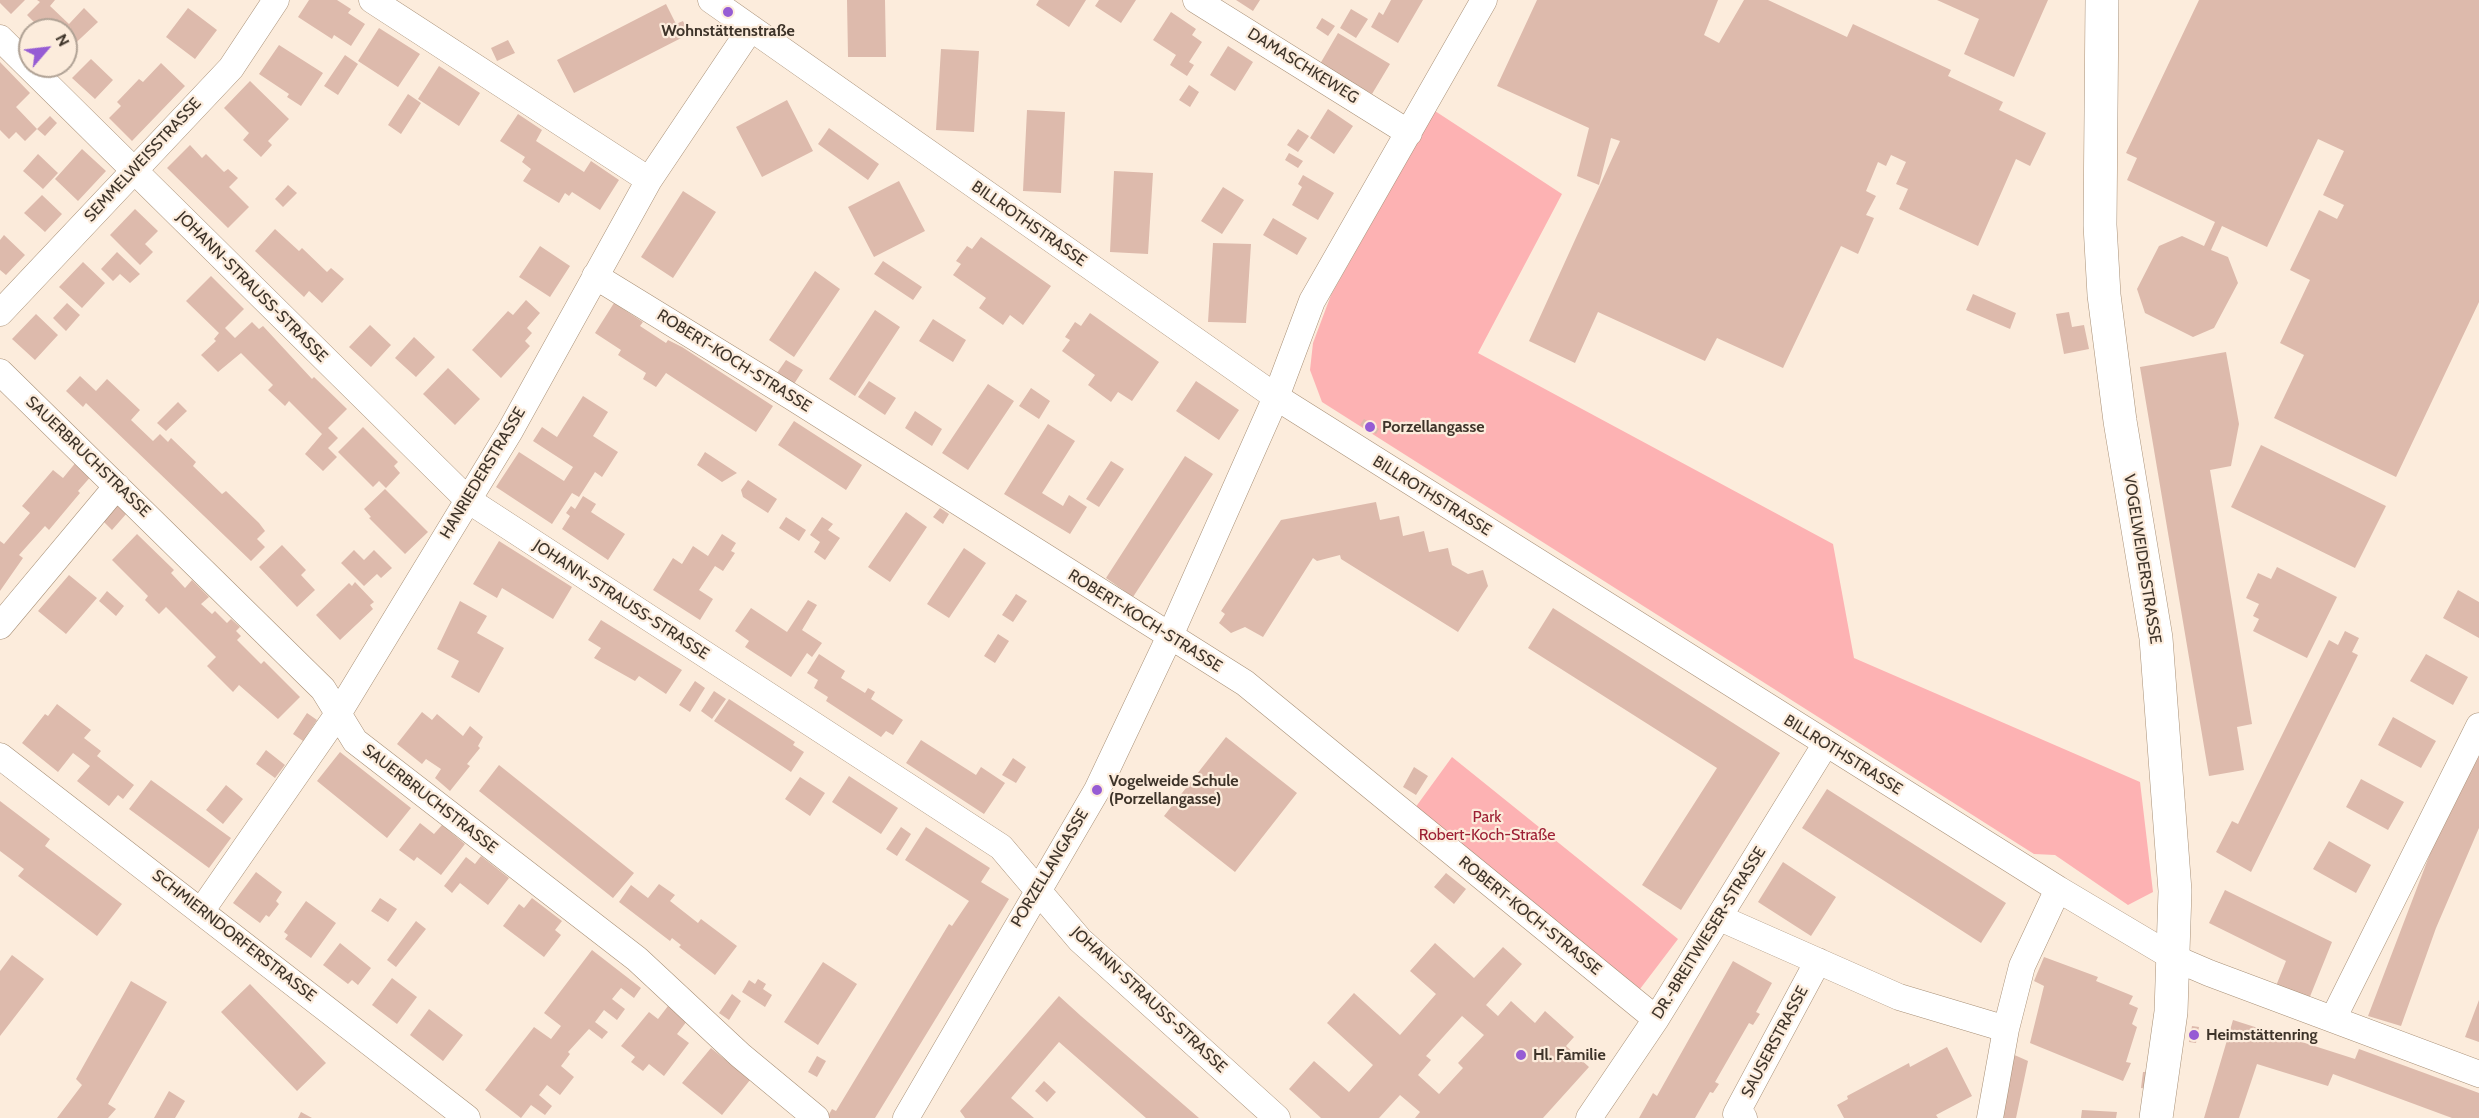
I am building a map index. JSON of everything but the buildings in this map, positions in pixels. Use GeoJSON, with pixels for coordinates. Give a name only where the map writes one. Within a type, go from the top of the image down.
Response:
{"type":"FeatureCollection","features":[{"type":"Feature","properties":{"kind":"main road","name":"VOGELWEIDERSTRASSE"},"geometry":{"type":"LineString","coordinates":[[2102,0],[2100,225],[2104,295],[2120,421],[2156,638],[2175,881],[2171,1012],[2156,1118]]}},
{"type":"Feature","properties":{"kind":"street","name":"SEMMELWEISSTRASSE"},"geometry":{"type":"LineString","coordinates":[[0,313],[231,68],[276,0]]}},
{"type":"Feature","properties":{"kind":"street"},"geometry":{"type":"LineString","coordinates":[[372,0],[649,180]]}},
{"type":"Feature","properties":{"kind":"street","name":"BILLROTHSTRASSE"},"geometry":{"type":"LineString","coordinates":[[711,0],[1276,398],[1825,745],[2174,958]]}},
{"type":"Feature","properties":{"kind":"street","name":"DAMASCHKEWEG"},"geometry":{"type":"LineString","coordinates":[[1196,0],[1409,133]]}},
{"type":"Feature","properties":{"kind":"street","name":"PORZELLANGASSE"},"geometry":{"type":"LineString","coordinates":[[906,1118],[1097,790],[1169,638],[1276,398],[1312,301],[1484,0]]}},
{"type":"Feature","properties":{"kind":"street","name":"HANRIEDERSTRASSE"},"geometry":{"type":"LineString","coordinates":[[202,910],[338,714],[510,430],[649,180],[751,28]]}},
{"type":"Feature","properties":{"kind":"street","name":"JOHANN-STRAUSS-STRASSE"},"geometry":{"type":"LineString","coordinates":[[0,38],[468,500],[1001,848],[1080,940],[1277,1118]]}},
{"type":"Feature","properties":{"kind":"street","name":"ROBERT-KOCH-STRASSE"},"geometry":{"type":"LineString","coordinates":[[595,276],[947,494],[1169,638],[1245,684],[1656,1019]]}},
{"type":"Feature","properties":{"kind":"street","name":"SAUERBRUCHSTRASSE"},"geometry":{"type":"LineString","coordinates":[[0,372],[315,681],[355,741],[637,959],[740,1055],[816,1118]]}},
{"type":"Feature","properties":{"kind":"street"},"geometry":{"type":"LineString","coordinates":[[0,626],[117,486]]}},
{"type":"Feature","properties":{"kind":"street"},"geometry":{"type":"LineString","coordinates":[[2333,1019],[2479,726]]}},
{"type":"Feature","properties":{"kind":"street","name":"DR.-BREITWIESER-STRASSE"},"geometry":{"type":"LineString","coordinates":[[1589,1118],[1656,1019],[1720,918],[1825,745]]}},
{"type":"Feature","properties":{"kind":"street","name":"SCHMIERNDORFERSTRASSE"},"geometry":{"type":"LineString","coordinates":[[0,756],[202,910],[467,1118]]}},
{"type":"Feature","properties":{"kind":"street"},"geometry":{"type":"LineString","coordinates":[[1990,1118],[2006,1029],[2022,966],[2058,889]]}},
{"type":"Feature","properties":{"kind":"street"},"geometry":{"type":"LineString","coordinates":[[1720,918],[1899,997],[2006,1029]]}},
{"type":"Feature","properties":{"kind":"street"},"geometry":{"type":"LineString","coordinates":[[2174,958],[2479,1074]]}},
{"type":"Feature","properties":{"kind":"street","name":"SAUSERSTRASSE"},"geometry":{"type":"LineString","coordinates":[[1744,1118],[1736,1114],[1818,961]]}},
{"type":"Feature","properties":{"kind":"green space"},"geometry":{"type":"Polygon","coordinates":[[[1435,111],[1562,194],[1478,353],[1833,544],[1854,658],[2140,782],[2153,892],[2128,905],[2055,855],[2034,854],[1322,402],[1310,370],[1313,343],[1331,295],[1435,111]]]}},
{"type":"Feature","properties":{"kind":"green space","name":"Park Robert-Koch-Straße"},"geometry":{"type":"Polygon","coordinates":[[[1452,757],[1678,939],[1640,989],[1415,808],[1452,757]]]}},
{"type":"Feature","properties":{"kind":"place","name":"Wohnstättenstraße"},"geometry":{"type":"Point","coordinates":[728,12]}},
{"type":"Feature","properties":{"kind":"place","name":"Porzellangasse"},"geometry":{"type":"Point","coordinates":[1370,427]}},
{"type":"Feature","properties":{"kind":"place","name":"Vogelweide Schule (Porzellangasse)"},"geometry":{"type":"Point","coordinates":[1097,790]}},
{"type":"Feature","properties":{"kind":"place","name":"Heimstättenring"},"geometry":{"type":"Point","coordinates":[2194,1035]}},
{"type":"Feature","properties":{"kind":"place","name":"Hl. Familie"},"geometry":{"type":"Point","coordinates":[1521,1055]}}]}
